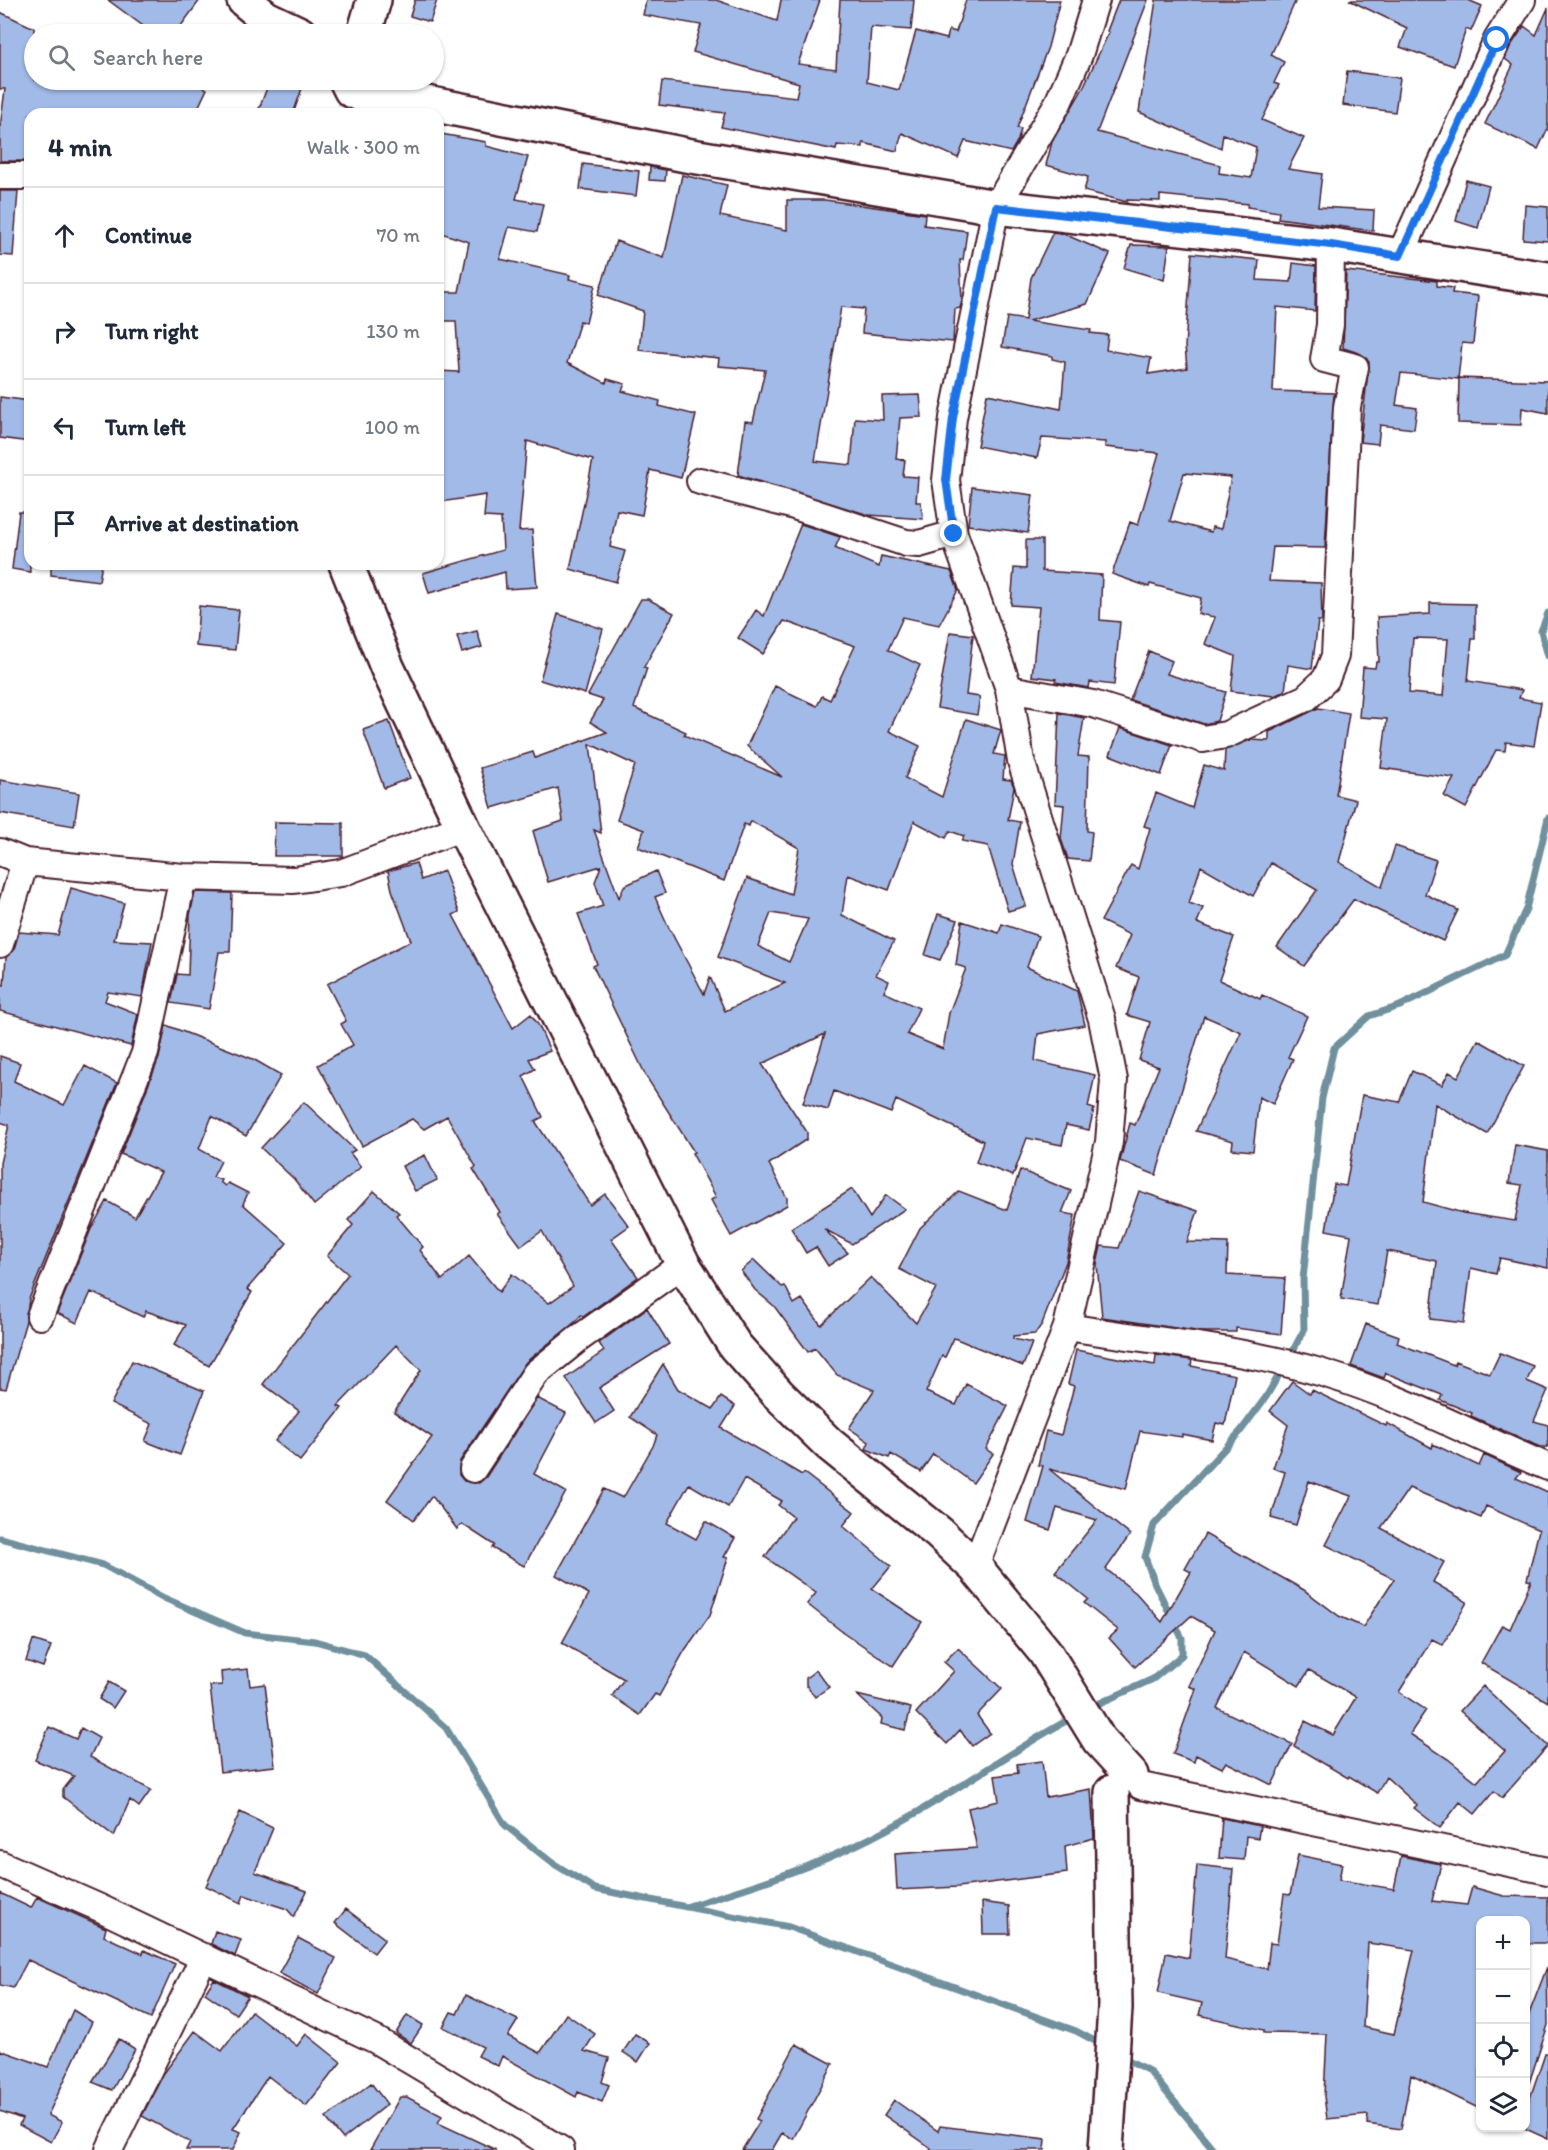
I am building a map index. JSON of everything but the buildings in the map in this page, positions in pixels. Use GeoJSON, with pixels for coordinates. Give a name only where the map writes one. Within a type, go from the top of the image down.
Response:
{"type":"FeatureCollection","features":[{"type":"Feature","properties":{"kind":"main road"},"geometry":{"type":"LineString","coordinates":[[244,0],[281,24]]}},
{"type":"Feature","properties":{"kind":"main road"},"geometry":{"type":"LineString","coordinates":[[367,24],[374,0]]}},
{"type":"Feature","properties":{"kind":"main road"},"geometry":{"type":"LineString","coordinates":[[379,0],[379,24]]}},
{"type":"Feature","properties":{"kind":"main road"},"geometry":{"type":"LineString","coordinates":[[364,91],[460,108],[525,124],[686,155],[996,207],[1331,245],[1548,279]]}},
{"type":"Feature","properties":{"kind":"main road"},"geometry":{"type":"LineString","coordinates":[[348,570],[387,666],[463,827],[683,1264],[735,1346],[778,1394],[830,1444],[939,1533],[975,1567],[1045,1652],[1127,1788],[1114,1851],[1115,2008],[1112,2084],[1106,2150]]}},
{"type":"Feature","properties":{"kind":"street"},"geometry":{"type":"LineString","coordinates":[[975,1567],[1067,1328],[1109,1142],[1114,1080],[1102,1019],[1022,761],[1009,689],[954,534],[946,480],[953,418],[996,207],[1058,103],[1079,55],[1096,0]]}},
{"type":"Feature","properties":{"kind":"street"},"geometry":{"type":"LineString","coordinates":[[1400,256],[1497,40],[1522,0]]}},
{"type":"Feature","properties":{"kind":"street"},"geometry":{"type":"LineString","coordinates":[[0,176],[24,176]]}},
{"type":"Feature","properties":{"kind":"street"},"geometry":{"type":"LineString","coordinates":[[1009,689],[1093,704],[1203,739],[1226,735],[1306,698],[1326,679],[1335,656],[1347,407],[1355,367],[1324,358],[1330,325],[1331,245]]}},
{"type":"Feature","properties":{"kind":"street"},"geometry":{"type":"LineString","coordinates":[[700,481],[791,505],[906,543],[919,544],[954,534]]}},
{"type":"Feature","properties":{"kind":"street"},"geometry":{"type":"LineString","coordinates":[[0,852],[25,861],[183,877],[294,880],[341,873],[463,827]]}},
{"type":"Feature","properties":{"kind":"street"},"geometry":{"type":"LineString","coordinates":[[0,944],[25,861]]}},
{"type":"Feature","properties":{"kind":"street"},"geometry":{"type":"LineString","coordinates":[[40,1316],[145,1053],[183,877]]}},
{"type":"Feature","properties":{"kind":"street"},"geometry":{"type":"LineString","coordinates":[[472,1469],[537,1373],[578,1339],[683,1264]]}},
{"type":"Feature","properties":{"kind":"street"},"geometry":{"type":"LineString","coordinates":[[1067,1328],[1224,1350],[1325,1373],[1392,1398],[1548,1467]]}},
{"type":"Feature","properties":{"kind":"street"},"geometry":{"type":"LineString","coordinates":[[1127,1788],[1548,1871]]}},
{"type":"Feature","properties":{"kind":"street"},"geometry":{"type":"LineString","coordinates":[[0,1864],[204,1957],[376,2040],[561,2150]]}},
{"type":"Feature","properties":{"kind":"street"},"geometry":{"type":"LineString","coordinates":[[109,2150],[204,1957]]}},
{"type":"Feature","properties":{"kind":"waterway"},"geometry":{"type":"LineString","coordinates":[[1548,613],[1541,631],[1548,656]]}},
{"type":"Feature","properties":{"kind":"waterway"},"geometry":{"type":"LineString","coordinates":[[1289,1358],[1304,1330],[1303,1279],[1322,1098],[1334,1048],[1369,1016],[1400,1006],[1505,955],[1526,909],[1548,818]]}},
{"type":"Feature","properties":{"kind":"waterway"},"geometry":{"type":"LineString","coordinates":[[1089,1708],[1153,1679],[1182,1655],[1182,1638],[1155,1584],[1145,1557],[1154,1525],[1240,1432],[1266,1397],[1283,1368]]}},
{"type":"Feature","properties":{"kind":"waterway"},"geometry":{"type":"LineString","coordinates":[[0,1538],[103,1565],[164,1598],[245,1633],[315,1641],[365,1655],[446,1728],[505,1825],[551,1862],[595,1889],[789,1927],[1076,2031],[1104,2046]]}},
{"type":"Feature","properties":{"kind":"waterway"},"geometry":{"type":"LineString","coordinates":[[686,1907],[792,1872],[883,1832],[1075,1716]]}},
{"type":"Feature","properties":{"kind":"waterway"},"geometry":{"type":"LineString","coordinates":[[1121,2056],[1149,2071],[1214,2150]]}},
{"type":"Feature","properties":{"kind":"route"},"geometry":{"type":"LineString","coordinates":[[954,534],[946,480],[953,418],[996,207],[1331,245],[1400,256],[1497,40]]}}]}
